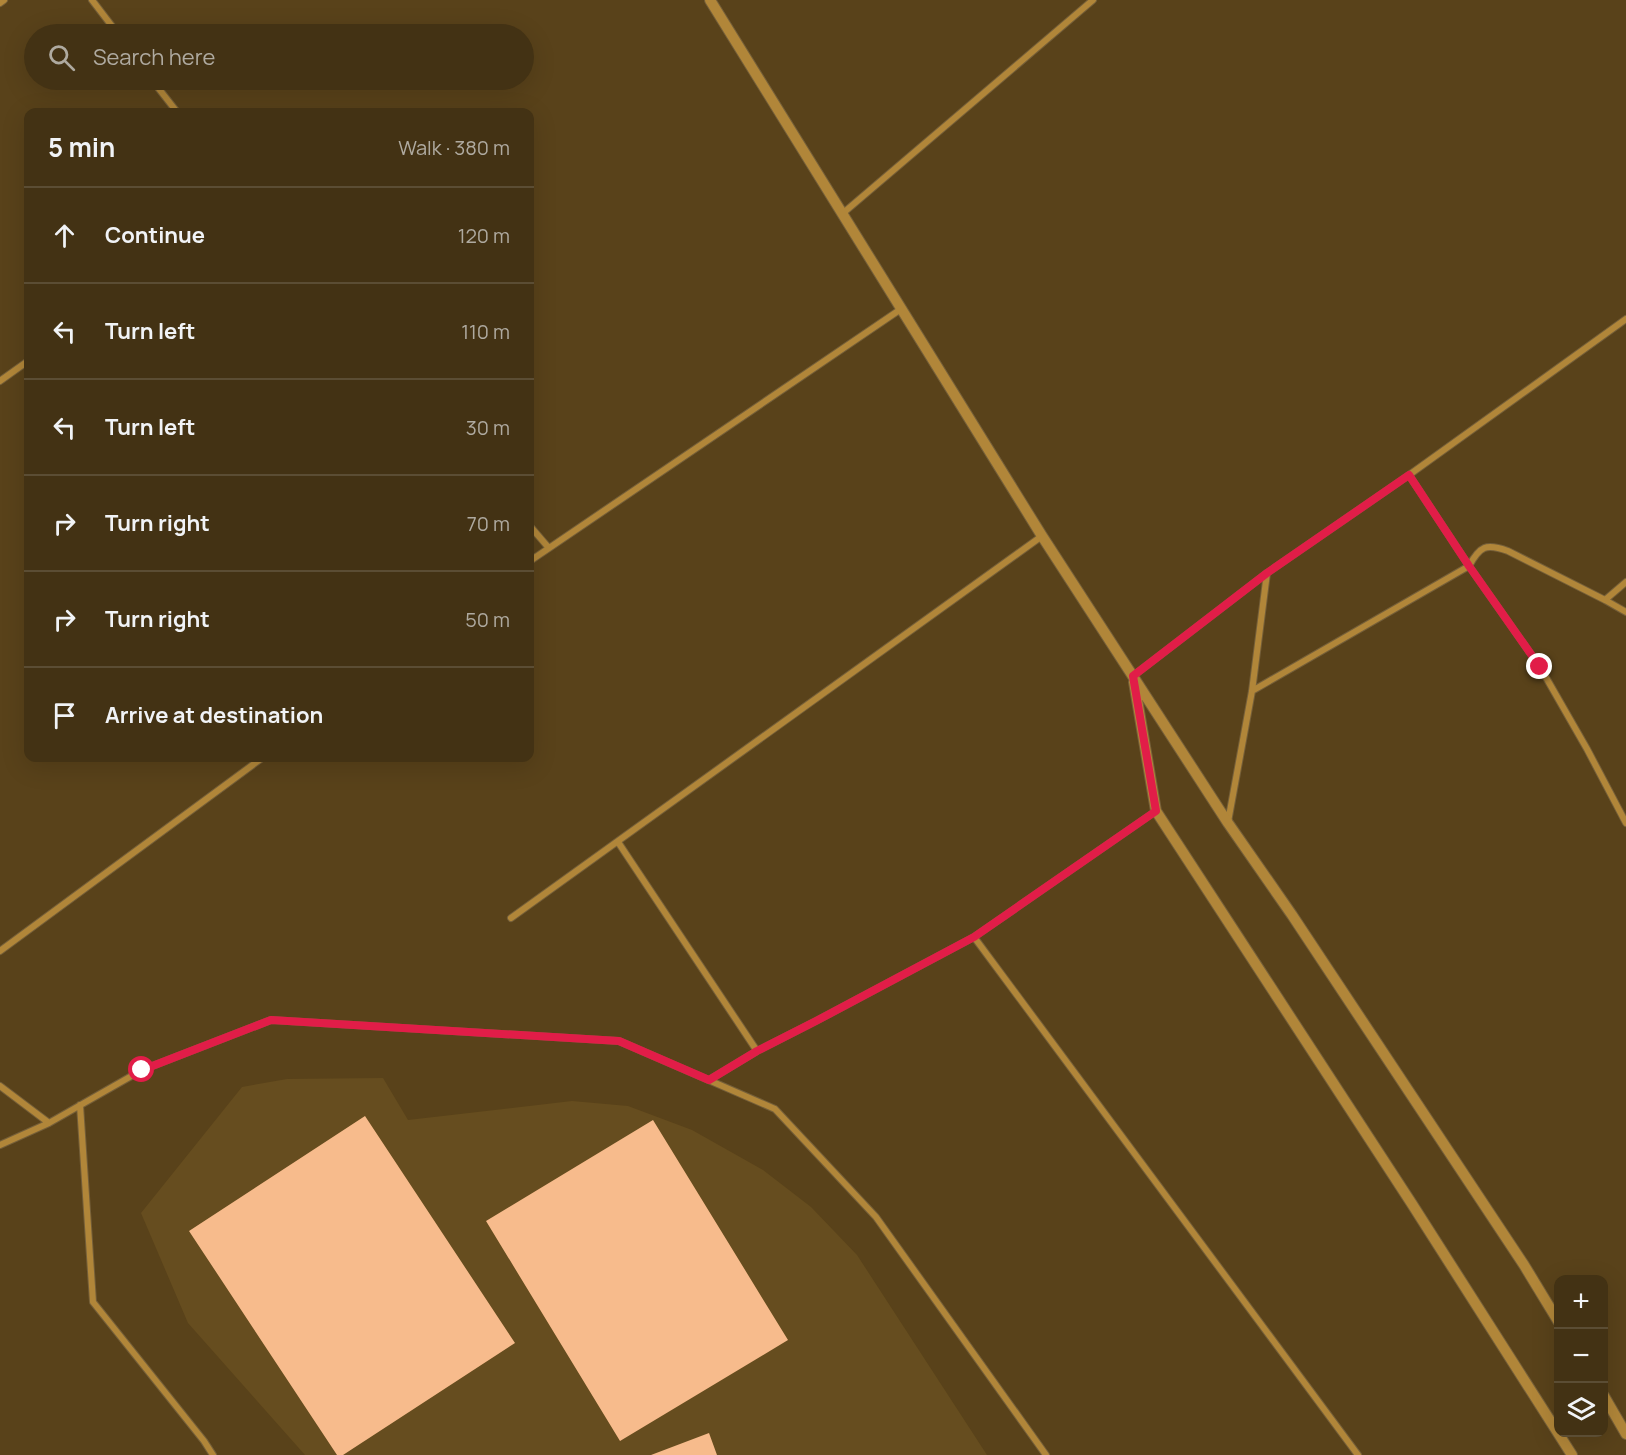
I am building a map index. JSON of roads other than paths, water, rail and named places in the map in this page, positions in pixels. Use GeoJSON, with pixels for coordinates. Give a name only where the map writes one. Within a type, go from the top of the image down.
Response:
{"type":"FeatureCollection","features":[{"type":"Feature","properties":{"kind":"street"},"geometry":{"type":"LineString","coordinates":[[0,3],[4,0]]}},
{"type":"Feature","properties":{"kind":"street"},"geometry":{"type":"LineString","coordinates":[[92,0],[110,24]]}},
{"type":"Feature","properties":{"kind":"street"},"geometry":{"type":"LineString","coordinates":[[710,0],[1042,536],[1228,823],[1319,955],[1524,1264],[1554,1314]]}},
{"type":"Feature","properties":{"kind":"street"},"geometry":{"type":"LineString","coordinates":[[842,214],[1093,0]]}},
{"type":"Feature","properties":{"kind":"street"},"geometry":{"type":"LineString","coordinates":[[160,90],[174,108]]}},
{"type":"Feature","properties":{"kind":"street"},"geometry":{"type":"LineString","coordinates":[[534,558],[901,309]]}},
{"type":"Feature","properties":{"kind":"street"},"geometry":{"type":"LineString","coordinates":[[1133,676],[1267,573],[1626,320]]}},
{"type":"Feature","properties":{"kind":"street"},"geometry":{"type":"LineString","coordinates":[[0,381],[24,364]]}},
{"type":"Feature","properties":{"kind":"street"},"geometry":{"type":"LineString","coordinates":[[1409,475],[1540,667],[1626,823]]}},
{"type":"Feature","properties":{"kind":"street"},"geometry":{"type":"LineString","coordinates":[[534,531],[548,547]]}},
{"type":"Feature","properties":{"kind":"street"},"geometry":{"type":"LineString","coordinates":[[511,918],[1042,536]]}},
{"type":"Feature","properties":{"kind":"street"},"geometry":{"type":"LineString","coordinates":[[1252,691],[1469,566],[1475,555],[1486,546],[1508,551],[1626,612]]}},
{"type":"Feature","properties":{"kind":"street"},"geometry":{"type":"LineString","coordinates":[[1228,823],[1252,691],[1267,573]]}},
{"type":"Feature","properties":{"kind":"street"},"geometry":{"type":"LineString","coordinates":[[1605,600],[1626,582]]}},
{"type":"Feature","properties":{"kind":"street"},"geometry":{"type":"LineString","coordinates":[[1133,676],[1156,811],[1572,1455]]}},
{"type":"Feature","properties":{"kind":"street"},"geometry":{"type":"LineString","coordinates":[[0,951],[257,762]]}},
{"type":"Feature","properties":{"kind":"street"},"geometry":{"type":"LineString","coordinates":[[709,1080],[757,1051],[974,937],[1156,811]]}},
{"type":"Feature","properties":{"kind":"street"},"geometry":{"type":"LineString","coordinates":[[618,842],[757,1051]]}},
{"type":"Feature","properties":{"kind":"street"},"geometry":{"type":"LineString","coordinates":[[974,937],[1358,1455]]}},
{"type":"Feature","properties":{"kind":"street"},"geometry":{"type":"LineString","coordinates":[[0,1145],[49,1123],[142,1070],[271,1020],[619,1041],[775,1109],[876,1217],[1046,1455]]}},
{"type":"Feature","properties":{"kind":"street"},"geometry":{"type":"LineString","coordinates":[[0,1086],[49,1123]]}},
{"type":"Feature","properties":{"kind":"street"},"geometry":{"type":"LineString","coordinates":[[80,1105],[93,1302],[213,1455]]}},
{"type":"Feature","properties":{"kind":"street"},"geometry":{"type":"LineString","coordinates":[[1608,1403],[1626,1434]]}}]}
